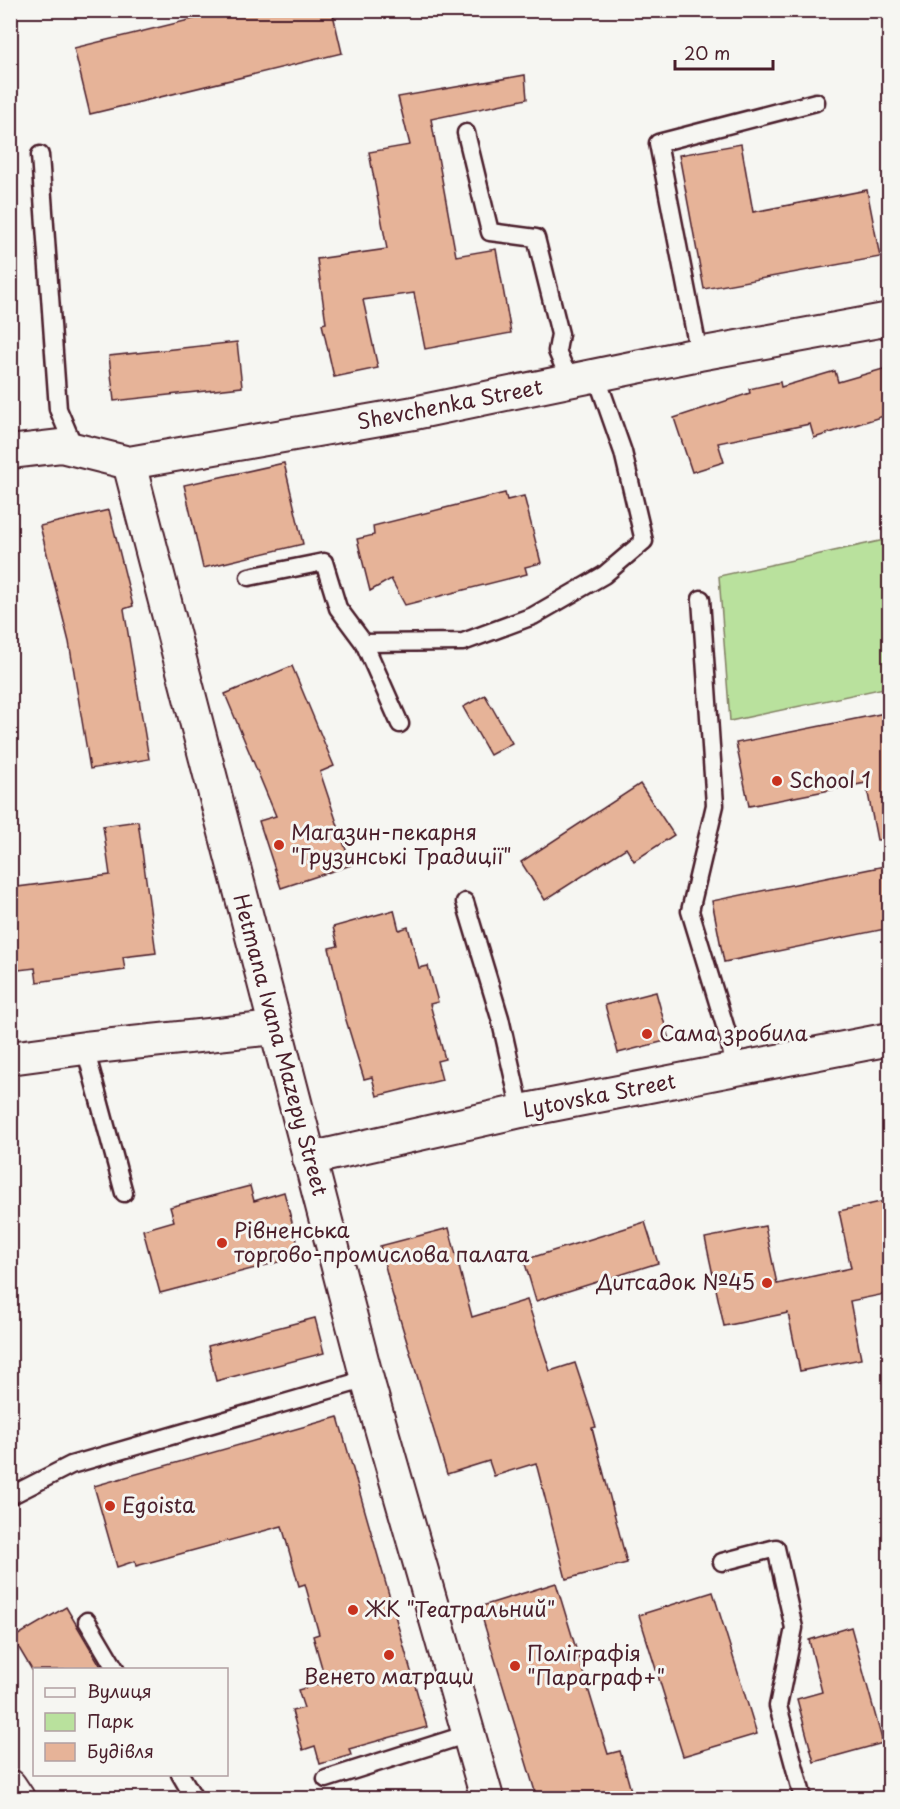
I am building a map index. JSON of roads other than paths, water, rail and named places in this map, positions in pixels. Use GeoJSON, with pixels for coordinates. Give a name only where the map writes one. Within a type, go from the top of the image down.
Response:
{"type":"FeatureCollection","features":[{"type":"Feature","properties":{"kind":"street","name":"Shevchenka Street"},"geometry":{"type":"LineString","coordinates":[[10,452],[61,446],[129,463],[414,413],[699,354],[890,319]]}},
{"type":"Feature","properties":{"kind":"street","name":"Hetmana Ivana Mazepy Street"},"geometry":{"type":"LineString","coordinates":[[129,463],[274,1028],[367,1378],[487,1798]]}},
{"type":"Feature","properties":{"kind":"street"},"geometry":{"type":"LineString","coordinates":[[10,1058],[274,1028]]}},
{"type":"Feature","properties":{"kind":"street","name":"Lytovska Street"},"geometry":{"type":"LineString","coordinates":[[309,1159],[521,1111],[890,1039]]}},
{"type":"Feature","properties":{"kind":"street"},"geometry":{"type":"LineString","coordinates":[[10,1786],[18,1798]]}},
{"type":"Feature","properties":{"kind":"lane"},"geometry":{"type":"LineString","coordinates":[[699,354],[658,143],[816,102]]}},
{"type":"Feature","properties":{"kind":"lane"},"geometry":{"type":"LineString","coordinates":[[364,643],[463,642],[533,616],[604,575],[645,541],[622,452],[583,378],[557,351],[560,334],[536,238],[490,232],[466,133]]}},
{"type":"Feature","properties":{"kind":"lane"},"geometry":{"type":"LineString","coordinates":[[40,156],[58,409],[75,449]]}},
{"type":"Feature","properties":{"kind":"lane"},"geometry":{"type":"LineString","coordinates":[[249,577],[324,562],[338,608],[364,643],[400,724]]}},
{"type":"Feature","properties":{"kind":"lane"},"geometry":{"type":"LineString","coordinates":[[701,599],[715,805],[690,911],[729,1039],[735,1070]]}},
{"type":"Feature","properties":{"kind":"lane"},"geometry":{"type":"LineString","coordinates":[[465,902],[500,1018],[521,1111]]}},
{"type":"Feature","properties":{"kind":"lane"},"geometry":{"type":"LineString","coordinates":[[85,1048],[123,1193]]}},
{"type":"Feature","properties":{"kind":"lane"},"geometry":{"type":"LineString","coordinates":[[10,1496],[71,1465],[367,1378]]}},
{"type":"Feature","properties":{"kind":"lane"},"geometry":{"type":"LineString","coordinates":[[722,1562],[776,1548],[794,1628],[778,1706],[803,1798]]}},
{"type":"Feature","properties":{"kind":"lane"},"geometry":{"type":"LineString","coordinates":[[87,1621],[115,1668]]}},
{"type":"Feature","properties":{"kind":"lane"},"geometry":{"type":"LineString","coordinates":[[326,1779],[468,1734]]}},
{"type":"Feature","properties":{"kind":"lane"},"geometry":{"type":"LineString","coordinates":[[181,1776],[194,1798]]}},
{"type":"Feature","properties":{"kind":"place","name":"School 1"},"geometry":{"type":"Point","coordinates":[777,781]}},
{"type":"Feature","properties":{"kind":"place","name":"Магазин-пекарня \"Грузинські Традиції\""},"geometry":{"type":"Point","coordinates":[279,845]}},
{"type":"Feature","properties":{"kind":"place","name":"Сама зробила"},"geometry":{"type":"Point","coordinates":[647,1034]}},
{"type":"Feature","properties":{"kind":"place","name":"Рівненська торгово-промислова палата"},"geometry":{"type":"Point","coordinates":[222,1243]}},
{"type":"Feature","properties":{"kind":"place","name":"Дитсадок №45"},"geometry":{"type":"Point","coordinates":[767,1283]}},
{"type":"Feature","properties":{"kind":"place","name":"Egoista"},"geometry":{"type":"Point","coordinates":[110,1506]}},
{"type":"Feature","properties":{"kind":"place","name":"ЖК \"Театральний\""},"geometry":{"type":"Point","coordinates":[353,1610]}},
{"type":"Feature","properties":{"kind":"place","name":"Венето матраци"},"geometry":{"type":"Point","coordinates":[389,1655]}},
{"type":"Feature","properties":{"kind":"place","name":"Поліграфія \"Параграф+\""},"geometry":{"type":"Point","coordinates":[515,1666]}}]}
